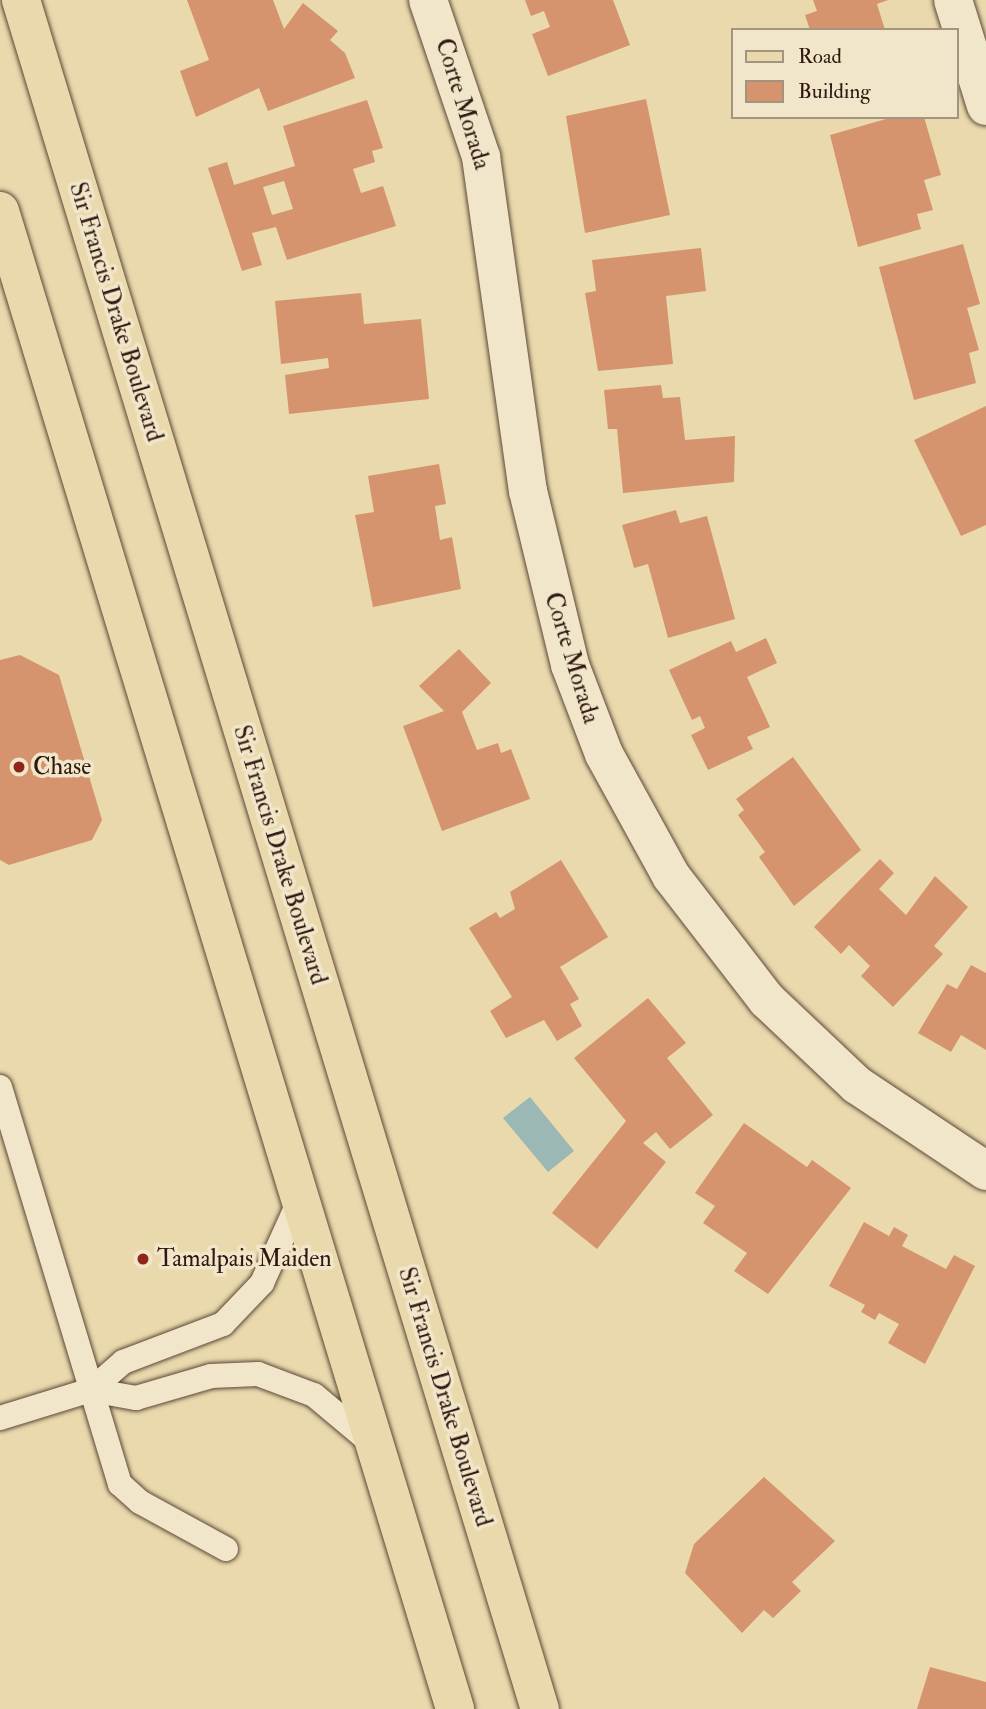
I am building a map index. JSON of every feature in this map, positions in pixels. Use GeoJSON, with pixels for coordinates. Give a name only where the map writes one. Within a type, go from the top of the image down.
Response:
{"type":"FeatureCollection","features":[{"type":"Feature","properties":{"kind":"main road","name":"Sir Francis Drake Boulevard"},"geometry":{"type":"LineString","coordinates":[[21,0],[540,1709]]}},
{"type":"Feature","properties":{"kind":"main road"},"geometry":{"type":"LineString","coordinates":[[0,211],[455,1709]]}},
{"type":"Feature","properties":{"kind":"street","name":"Corte Morada"},"geometry":{"type":"LineString","coordinates":[[428,0],[481,157],[527,491],[570,665],[604,754],[671,876],[767,1000],[857,1086],[986,1171]]}},
{"type":"Feature","properties":{"kind":"street"},"geometry":{"type":"LineString","coordinates":[[953,0],[986,106]]}},
{"type":"Feature","properties":{"kind":"lane"},"geometry":{"type":"LineString","coordinates":[[0,1087],[91,1390],[125,1491],[226,1549]]}},
{"type":"Feature","properties":{"kind":"lane"},"geometry":{"type":"LineString","coordinates":[[0,1418],[91,1390],[123,1362],[210,1331],[236,1315],[268,1272],[300,1199]]}},
{"type":"Feature","properties":{"kind":"lane"},"geometry":{"type":"LineString","coordinates":[[91,1390],[136,1398],[211,1376],[258,1374],[332,1406],[376,1449]]}},
{"type":"Feature","properties":{"kind":"water"},"geometry":{"type":"Polygon","coordinates":[[[530,1097],[574,1151],[548,1172],[503,1118],[530,1097]]]}},
{"type":"Feature","properties":{"kind":"building"},"geometry":{"type":"Polygon","coordinates":[[[187,0],[273,0],[284,29],[303,3],[338,31],[330,40],[345,53],[355,78],[268,111],[259,88],[196,117],[180,71],[209,60],[187,0]]]}},
{"type":"Feature","properties":{"kind":"building"},"geometry":{"type":"Polygon","coordinates":[[[525,0],[613,0],[630,45],[548,76],[532,34],[550,27],[544,11],[531,16],[525,0]]]}},
{"type":"Feature","properties":{"kind":"building"},"geometry":{"type":"Polygon","coordinates":[[[813,0],[888,0],[877,4],[884,28],[809,28],[805,15],[817,11],[813,0]]]}},
{"type":"Feature","properties":{"kind":"building"},"geometry":{"type":"Polygon","coordinates":[[[646,99],[670,215],[585,233],[566,116],[646,99]]]}},
{"type":"Feature","properties":{"kind":"building"},"geometry":{"type":"Polygon","coordinates":[[[367,100],[383,148],[372,151],[375,162],[353,169],[361,193],[383,186],[396,226],[287,260],[276,227],[252,233],[262,265],[242,271],[208,168],[227,162],[234,185],[295,166],[283,126],[367,100]],[[284,181],[263,187],[272,215],[293,209],[284,181]]]}},
{"type":"Feature","properties":{"kind":"building"},"geometry":{"type":"Polygon","coordinates":[[[886,119],[925,119],[941,175],[924,180],[933,210],[917,214],[921,229],[858,247],[830,135],[886,119]]]}},
{"type":"Feature","properties":{"kind":"building"},"geometry":{"type":"Polygon","coordinates":[[[963,244],[980,304],[967,308],[979,350],[969,353],[976,383],[914,400],[879,267],[963,244]]]}},
{"type":"Feature","properties":{"kind":"building"},"geometry":{"type":"Polygon","coordinates":[[[701,248],[706,291],[666,296],[673,364],[598,371],[585,293],[596,291],[592,260],[701,248]]]}},
{"type":"Feature","properties":{"kind":"building"},"geometry":{"type":"Polygon","coordinates":[[[361,293],[364,324],[421,319],[429,399],[289,414],[285,375],[329,368],[328,358],[281,364],[275,301],[361,293]]]}},
{"type":"Feature","properties":{"kind":"building"},"geometry":{"type":"Polygon","coordinates":[[[661,385],[663,398],[680,397],[685,440],[735,436],[734,482],[623,493],[617,429],[608,429],[604,390],[661,385]]]}},
{"type":"Feature","properties":{"kind":"building"},"geometry":{"type":"Polygon","coordinates":[[[986,406],[986,525],[961,536],[914,440],[986,406]]]}},
{"type":"Feature","properties":{"kind":"building"},"geometry":{"type":"Polygon","coordinates":[[[439,464],[446,504],[435,506],[440,540],[452,537],[461,589],[373,607],[355,515],[374,512],[368,476],[439,464]]]}},
{"type":"Feature","properties":{"kind":"building"},"geometry":{"type":"Polygon","coordinates":[[[676,510],[680,523],[707,516],[735,619],[668,638],[648,564],[634,568],[622,525],[676,510]]]}},
{"type":"Feature","properties":{"kind":"building"},"geometry":{"type":"Polygon","coordinates":[[[766,638],[777,663],[747,677],[770,727],[747,737],[753,749],[708,770],[691,735],[705,728],[700,716],[692,720],[669,670],[731,641],[736,652],[766,638]]]}},
{"type":"Feature","properties":{"kind":"building"},"geometry":{"type":"Polygon","coordinates":[[[459,649],[491,683],[462,712],[477,750],[498,743],[501,753],[511,749],[530,799],[442,831],[403,726],[444,711],[419,686],[459,649]]]}},
{"type":"Feature","properties":{"kind":"building"},"geometry":{"type":"Polygon","coordinates":[[[20,655],[59,675],[102,820],[92,840],[9,865],[0,860],[0,660],[20,655]]]}},
{"type":"Feature","properties":{"kind":"building"},"geometry":{"type":"Polygon","coordinates":[[[793,757],[861,850],[794,906],[759,857],[765,852],[738,815],[744,810],[736,799],[793,757]]]}},
{"type":"Feature","properties":{"kind":"building"},"geometry":{"type":"Polygon","coordinates":[[[880,859],[894,873],[879,889],[906,915],[935,876],[968,907],[934,946],[943,954],[893,1007],[861,976],[870,966],[849,945],[841,954],[814,927],[880,859]]]}},
{"type":"Feature","properties":{"kind":"building"},"geometry":{"type":"Polygon","coordinates":[[[561,860],[608,937],[560,967],[579,999],[570,1004],[582,1026],[557,1041],[544,1020],[506,1038],[490,1011],[512,997],[469,928],[496,912],[500,918],[515,909],[510,892],[561,860]]]}},
{"type":"Feature","properties":{"kind":"building"},"geometry":{"type":"Polygon","coordinates":[[[971,965],[986,973],[986,1050],[961,1035],[951,1052],[918,1033],[947,984],[957,989],[971,965]]]}},
{"type":"Feature","properties":{"kind":"building"},"geometry":{"type":"Polygon","coordinates":[[[648,998],[686,1043],[667,1058],[713,1115],[670,1149],[656,1132],[643,1143],[666,1162],[597,1249],[552,1213],[626,1121],[574,1058],[648,998]]]}},
{"type":"Feature","properties":{"kind":"building"},"geometry":{"type":"Polygon","coordinates":[[[744,1123],[807,1167],[812,1160],[851,1188],[768,1294],[734,1271],[747,1253],[703,1223],[715,1206],[695,1193],[744,1123]]]}},
{"type":"Feature","properties":{"kind":"building"},"geometry":{"type":"Polygon","coordinates":[[[864,1222],[889,1236],[894,1227],[908,1235],[902,1246],[946,1269],[954,1255],[975,1266],[925,1364],[888,1343],[899,1324],[879,1313],[875,1320],[861,1312],[865,1305],[829,1286],[864,1222]]]}},
{"type":"Feature","properties":{"kind":"building"},"geometry":{"type":"Polygon","coordinates":[[[764,1477],[835,1541],[792,1582],[801,1591],[773,1618],[764,1610],[742,1633],[685,1573],[694,1544],[764,1477]]]}},
{"type":"Feature","properties":{"kind":"building"},"geometry":{"type":"Polygon","coordinates":[[[930,1667],[986,1682],[986,1709],[917,1709],[930,1667]]]}},
{"type":"Feature","properties":{"kind":"place","name":"Chase"},"geometry":{"type":"Point","coordinates":[19,767]}},
{"type":"Feature","properties":{"kind":"place","name":"Tamalpais Maiden"},"geometry":{"type":"Point","coordinates":[143,1259]}}]}
